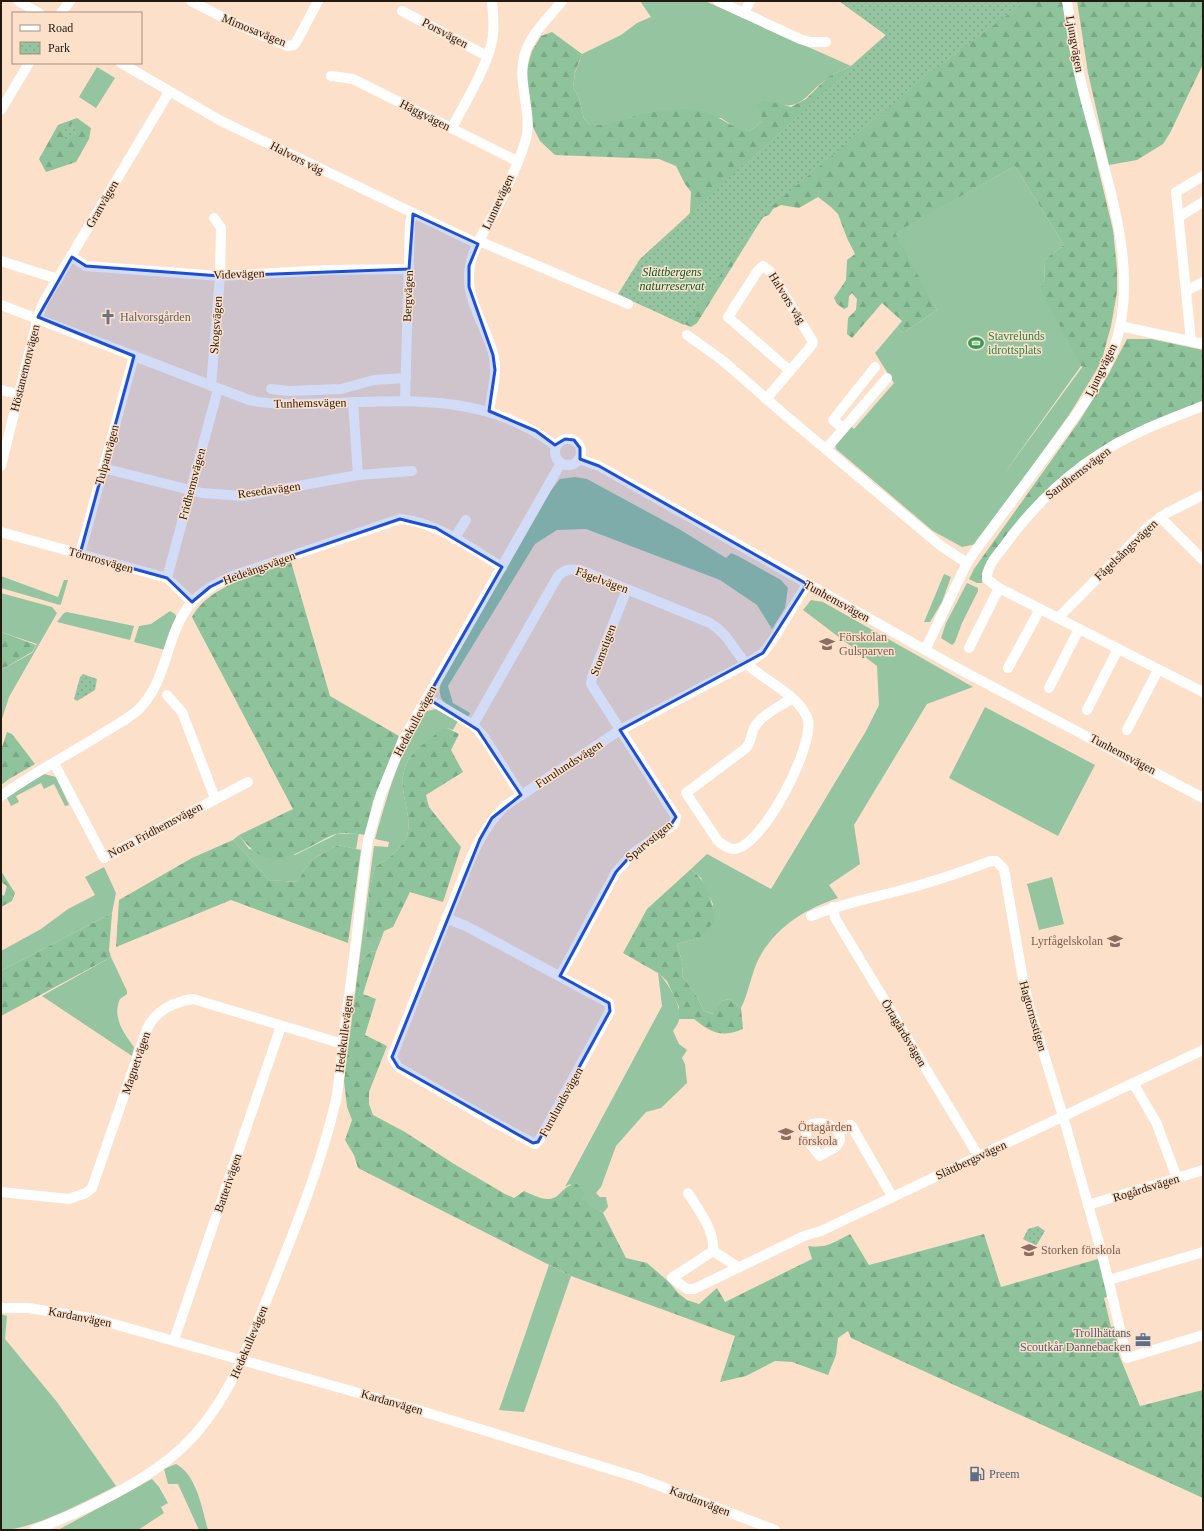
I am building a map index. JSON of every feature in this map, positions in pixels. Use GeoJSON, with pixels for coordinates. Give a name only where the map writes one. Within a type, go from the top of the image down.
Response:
{"type":"FeatureCollection","features":[{"type":"Feature","properties":{"kind":"street"},"geometry":{"type":"LineString","coordinates":[[18,1],[37,12]]}},
{"type":"Feature","properties":{"kind":"street"},"geometry":{"type":"LineString","coordinates":[[62,12],[70,1]]}},
{"type":"Feature","properties":{"kind":"street","name":"Mimosavägen"},"geometry":{"type":"LineString","coordinates":[[191,1],[234,23],[287,46],[294,45],[318,1]]}},
{"type":"Feature","properties":{"kind":"street"},"geometry":{"type":"LineString","coordinates":[[452,128],[487,56],[493,33],[492,1]]}},
{"type":"Feature","properties":{"kind":"street","name":"Lunnevägen"},"geometry":{"type":"LineString","coordinates":[[489,411],[495,370],[494,360],[469,287],[469,266],[478,242],[503,194],[526,139],[528,128],[521,63],[530,42],[543,23],[562,1]]}},
{"type":"Feature","properties":{"kind":"street"},"geometry":{"type":"LineString","coordinates":[[718,1],[800,39],[810,42],[826,42]]}},
{"type":"Feature","properties":{"kind":"street"},"geometry":{"type":"LineString","coordinates":[[744,13],[750,1]]}},
{"type":"Feature","properties":{"kind":"street","name":"Ljungvägen"},"geometry":{"type":"LineString","coordinates":[[925,650],[968,563],[1087,399],[1114,348],[1120,326],[1124,307],[1123,265],[1116,212],[1079,73],[1067,1]]}},
{"type":"Feature","properties":{"kind":"street","name":"Porsvägen"},"geometry":{"type":"LineString","coordinates":[[402,11],[487,56]]}},
{"type":"Feature","properties":{"kind":"street"},"geometry":{"type":"LineString","coordinates":[[1,110],[28,64]]}},
{"type":"Feature","properties":{"kind":"street","name":"Halvors väg"},"geometry":{"type":"LineString","coordinates":[[123,64],[168,92],[221,121],[413,214],[628,304]]}},
{"type":"Feature","properties":{"kind":"street","name":"Häggvägen"},"geometry":{"type":"LineString","coordinates":[[331,76],[353,79],[517,161]]}},
{"type":"Feature","properties":{"kind":"street","name":"Granvägen"},"geometry":{"type":"LineString","coordinates":[[38,317],[43,303],[72,257],[168,92]]}},
{"type":"Feature","properties":{"kind":"street"},"geometry":{"type":"LineString","coordinates":[[1191,341],[1176,192],[1203,176]]}},
{"type":"Feature","properties":{"kind":"street"},"geometry":{"type":"LineString","coordinates":[[1179,217],[1203,202]]}},
{"type":"Feature","properties":{"kind":"street","name":"Bergvägen"},"geometry":{"type":"LineString","coordinates":[[405,401],[410,222],[413,214]]}},
{"type":"Feature","properties":{"kind":"street","name":"Skogsvägen"},"geometry":{"type":"LineString","coordinates":[[214,218],[221,228],[215,388]]}},
{"type":"Feature","properties":{"kind":"street","name":"Videvägen"},"geometry":{"type":"LineString","coordinates":[[72,257],[86,266],[220,276],[329,270],[409,269]]}},
{"type":"Feature","properties":{"kind":"street"},"geometry":{"type":"LineString","coordinates":[[1,261],[58,279]]}},
{"type":"Feature","properties":{"kind":"street","name":"Halvors väg"},"geometry":{"type":"LineString","coordinates":[[766,399],[812,346],[813,342],[771,272],[763,266],[757,272],[728,318],[790,371]]}},
{"type":"Feature","properties":{"kind":"street"},"geometry":{"type":"LineString","coordinates":[[1186,289],[1192,288],[1203,282]]}},
{"type":"Feature","properties":{"kind":"street","name":"Tunhemsvägen"},"geometry":{"type":"LineString","coordinates":[[1,305],[38,317],[215,388],[249,400],[283,405],[405,401],[454,403],[489,411],[536,431],[556,446]]}},
{"type":"Feature","properties":{"kind":"street","name":"Höstanemonvägen"},"geometry":{"type":"LineString","coordinates":[[1,466],[38,317]]}},
{"type":"Feature","properties":{"kind":"street"},"geometry":{"type":"LineString","coordinates":[[1120,326],[1203,344]]}},
{"type":"Feature","properties":{"kind":"street"},"geometry":{"type":"LineString","coordinates":[[687,335],[722,360],[766,399],[941,546],[968,563]]}},
{"type":"Feature","properties":{"kind":"street","name":"Tulpanvägen"},"geometry":{"type":"LineString","coordinates":[[80,554],[134,356]]}},
{"type":"Feature","properties":{"kind":"street"},"geometry":{"type":"LineString","coordinates":[[843,428],[833,420],[875,368]]}},
{"type":"Feature","properties":{"kind":"street"},"geometry":{"type":"LineString","coordinates":[[271,389],[289,391],[341,389],[374,380],[406,378]]}},
{"type":"Feature","properties":{"kind":"street"},"geometry":{"type":"LineString","coordinates":[[826,449],[887,378]]}},
{"type":"Feature","properties":{"kind":"street","name":"Fridhemsvägen"},"geometry":{"type":"LineString","coordinates":[[167,578],[191,490],[215,388]]}},
{"type":"Feature","properties":{"kind":"street"},"geometry":{"type":"LineString","coordinates":[[1,390],[18,394]]}},
{"type":"Feature","properties":{"kind":"street"},"geometry":{"type":"LineString","coordinates":[[353,402],[358,475]]}},
{"type":"Feature","properties":{"kind":"street","name":"Sandhemsvägen"},"geometry":{"type":"LineString","coordinates":[[999,588],[987,579],[989,569],[1019,525],[1048,493],[1084,465],[1116,444],[1142,430],[1203,406]]}},
{"type":"Feature","properties":{"kind":"street"},"geometry":{"type":"LineString","coordinates":[[563,439],[574,440],[580,448],[579,459],[571,464],[561,463],[555,456],[556,446],[563,439]]}},
{"type":"Feature","properties":{"kind":"street","name":"Tunhemsvägen"},"geometry":{"type":"LineString","coordinates":[[579,459],[606,470],[959,669],[1203,798]]}},
{"type":"Feature","properties":{"kind":"street","name":"Hedekullevägen"},"geometry":{"type":"LineString","coordinates":[[34,1530],[68,1516],[118,1491],[166,1461],[183,1447],[207,1421],[226,1394],[242,1361],[316,1168],[336,1098],[368,840],[392,767],[404,738],[561,463]]}},
{"type":"Feature","properties":{"kind":"street","name":"Resedavägen"},"geometry":{"type":"LineString","coordinates":[[103,468],[191,490],[243,496],[358,475],[412,471]]}},
{"type":"Feature","properties":{"kind":"street","name":"Fågelsångsvägen"},"geometry":{"type":"LineString","coordinates":[[1058,618],[1160,517],[1203,495]]}},
{"type":"Feature","properties":{"kind":"street"},"geometry":{"type":"LineString","coordinates":[[1160,517],[1203,560]]}},
{"type":"Feature","properties":{"kind":"street","name":"Hedeängsvägen"},"geometry":{"type":"LineString","coordinates":[[1,796],[137,711],[154,690],[165,667],[172,638],[192,602],[210,587],[232,576],[400,519],[423,523],[502,567]]}},
{"type":"Feature","properties":{"kind":"street"},"geometry":{"type":"LineString","coordinates":[[454,539],[466,520]]}},
{"type":"Feature","properties":{"kind":"street","name":"Törnrosvägen"},"geometry":{"type":"LineString","coordinates":[[1,532],[167,578],[192,602]]}},
{"type":"Feature","properties":{"kind":"street","name":"Fågelvägen"},"geometry":{"type":"LineString","coordinates":[[472,725],[562,571],[571,569],[580,570],[710,623],[721,630],[746,664]]}},
{"type":"Feature","properties":{"kind":"street","name":"Furulundsvägen"},"geometry":{"type":"LineString","coordinates":[[446,918],[466,926],[609,1002],[610,1011],[538,1142],[533,1143],[398,1067],[392,1057],[446,918],[480,839],[492,818],[521,795],[620,730],[746,664],[763,653],[774,638],[807,584]]}},
{"type":"Feature","properties":{"kind":"street"},"geometry":{"type":"LineString","coordinates":[[968,648],[999,588],[1203,692]]}},
{"type":"Feature","properties":{"kind":"street","name":"Stomstigen"},"geometry":{"type":"LineString","coordinates":[[620,730],[591,684],[592,677],[627,589]]}},
{"type":"Feature","properties":{"kind":"street"},"geometry":{"type":"LineString","coordinates":[[1008,668],[1040,609]]}},
{"type":"Feature","properties":{"kind":"street"},"geometry":{"type":"LineString","coordinates":[[1049,688],[1079,629]]}},
{"type":"Feature","properties":{"kind":"street"},"geometry":{"type":"LineString","coordinates":[[1088,710],[1118,649]]}},
{"type":"Feature","properties":{"kind":"street"},"geometry":{"type":"LineString","coordinates":[[746,664],[791,699],[801,708],[808,720],[808,734],[803,752],[793,775],[772,813],[753,838],[744,846],[734,849],[726,847],[718,841],[686,793],[746,748],[759,720],[791,699]]}},
{"type":"Feature","properties":{"kind":"street"},"geometry":{"type":"LineString","coordinates":[[1127,730],[1158,670]]}},
{"type":"Feature","properties":{"kind":"street","name":"Norra Fridhemsvägen"},"geometry":{"type":"LineString","coordinates":[[167,695],[182,712],[215,798]]}},
{"type":"Feature","properties":{"kind":"street"},"geometry":{"type":"LineString","coordinates":[[427,698],[472,725],[484,737],[521,795]]}},
{"type":"Feature","properties":{"kind":"street","name":"Sparvstigen"},"geometry":{"type":"LineString","coordinates":[[560,976],[616,872],[634,852],[674,824],[676,817],[620,730]]}},
{"type":"Feature","properties":{"kind":"street","name":"Norra Fridhemsvägen"},"geometry":{"type":"LineString","coordinates":[[54,763],[104,858],[215,798],[248,782]]}},
{"type":"Feature","properties":{"kind":"street","name":"Hagtornsstigen"},"geometry":{"type":"LineString","coordinates":[[811,916],[833,907],[894,892],[958,873],[990,861],[996,861],[1002,865],[1004,869],[1021,973],[1109,1280],[1127,1358],[1203,1335]]}},
{"type":"Feature","properties":{"kind":"street","name":"Örtagårdsvägen"},"geometry":{"type":"LineString","coordinates":[[833,907],[835,918],[979,1157]]}},
{"type":"Feature","properties":{"kind":"street","name":"Magnetvägen"},"geometry":{"type":"LineString","coordinates":[[1,1192],[69,1199],[86,1193],[92,1188],[147,1029],[161,1010],[177,1003],[194,999],[343,1044]]}},
{"type":"Feature","properties":{"kind":"street","name":"Batterivägen"},"geometry":{"type":"LineString","coordinates":[[174,1340],[281,1026]]}},
{"type":"Feature","properties":{"kind":"street","name":"Slättbergsvägen"},"geometry":{"type":"LineString","coordinates":[[713,1251],[672,1278],[687,1289],[694,1289],[804,1236],[821,1231],[892,1196],[979,1157],[1203,1050]]}},
{"type":"Feature","properties":{"kind":"street"},"geometry":{"type":"LineString","coordinates":[[1133,1083],[1156,1122],[1177,1178]]}},
{"type":"Feature","properties":{"kind":"street"},"geometry":{"type":"LineString","coordinates":[[839,1132],[851,1125],[892,1196]]}},
{"type":"Feature","properties":{"kind":"street","name":"Rogårdsvägen"},"geometry":{"type":"LineString","coordinates":[[1088,1205],[1203,1170]]}},
{"type":"Feature","properties":{"kind":"street"},"geometry":{"type":"LineString","coordinates":[[688,1192],[710,1233],[714,1245],[713,1251],[738,1267]]}},
{"type":"Feature","properties":{"kind":"street"},"geometry":{"type":"LineString","coordinates":[[1109,1280],[1203,1252]]}},
{"type":"Feature","properties":{"kind":"street","name":"Kardanvägen"},"geometry":{"type":"LineString","coordinates":[[1,1308],[29,1308],[61,1312],[96,1319],[174,1340],[242,1361],[408,1406],[564,1453],[639,1478],[775,1530]]}},
{"type":"Feature","properties":{"kind":"highlighted area"},"geometry":{"type":"Polygon","coordinates":[[[413,214],[478,244],[469,266],[469,287],[493,355],[495,370],[489,411],[536,431],[555,445],[565,439],[574,440],[580,448],[580,459],[599,466],[807,584],[763,653],[620,730],[676,817],[669,828],[634,852],[616,872],[560,976],[609,1003],[610,1011],[538,1142],[533,1143],[398,1067],[392,1057],[480,839],[492,818],[521,795],[478,730],[427,698],[502,567],[436,528],[400,519],[232,576],[210,587],[192,602],[167,578],[80,554],[134,356],[38,317],[72,257],[86,266],[220,276],[409,269],[413,214]]]}},
{"type":"Feature","properties":{"kind":"green space"},"geometry":{"type":"Polygon","coordinates":[[[640,1],[705,1],[851,66],[828,78],[807,97],[795,104],[778,104],[765,100],[763,121],[750,131],[739,130],[721,118],[632,117],[607,126],[590,125],[584,119],[579,97],[573,88],[575,73],[582,54],[621,35],[637,23],[651,17],[640,1]]]}},
{"type":"Feature","properties":{"kind":"green space"},"geometry":{"type":"Polygon","coordinates":[[[839,1],[1063,1],[1077,80],[1113,230],[1117,269],[1117,292],[1111,326],[1102,359],[1096,371],[1081,366],[1040,288],[1045,282],[1044,260],[1064,245],[1015,166],[895,233],[937,310],[903,333],[897,327],[902,321],[882,303],[852,338],[847,334],[848,318],[856,310],[857,299],[852,293],[849,296],[848,307],[844,309],[837,304],[834,298],[846,280],[847,260],[855,254],[838,214],[818,197],[799,208],[781,205],[773,209],[769,215],[763,217],[697,323],[691,327],[623,297],[631,273],[674,231],[690,213],[691,192],[676,166],[659,159],[555,155],[540,141],[533,127],[526,72],[532,51],[541,36],[552,32],[582,54],[575,72],[573,88],[579,97],[584,119],[590,125],[608,124],[639,115],[656,112],[692,109],[706,112],[743,130],[750,131],[763,121],[758,104],[765,100],[791,107],[806,99],[828,77],[851,66],[886,35],[839,1]]]}},
{"type":"Feature","properties":{"kind":"green space","name":"Slättbergens naturreservat"},"geometry":{"type":"Polygon","coordinates":[[[839,1],[1026,1],[929,74],[770,208],[684,325],[618,294],[640,259],[886,35],[839,1]]]}},
{"type":"Feature","properties":{"kind":"green space"},"geometry":{"type":"Polygon","coordinates":[[[1077,1],[1203,1],[1203,64],[1170,133],[1163,144],[1137,160],[1109,165],[1088,73],[1077,1]]]}},
{"type":"Feature","properties":{"kind":"green space"},"geometry":{"type":"Polygon","coordinates":[[[97,67],[115,78],[96,108],[79,97],[97,67]]]}},
{"type":"Feature","properties":{"kind":"green space"},"geometry":{"type":"Polygon","coordinates":[[[77,118],[91,128],[89,139],[76,162],[46,172],[39,159],[58,125],[77,118]]]}},
{"type":"Feature","properties":{"kind":"green space"},"geometry":{"type":"Polygon","coordinates":[[[74,123],[76,134],[67,141],[61,131],[74,123]]]}},
{"type":"Feature","properties":{"kind":"green space","name":"Stavrelunds idrottsplats"},"geometry":{"type":"Polygon","coordinates":[[[1015,166],[1064,245],[1044,260],[1045,282],[1081,366],[1003,475],[1083,366],[1096,371],[1069,415],[976,544],[962,547],[933,531],[836,449],[835,444],[849,425],[854,429],[894,383],[875,353],[897,327],[903,333],[937,310],[894,233],[1015,166]]]}},
{"type":"Feature","properties":{"kind":"green space"},"geometry":{"type":"Polygon","coordinates":[[[1127,339],[1151,339],[1203,350],[1203,402],[1148,423],[1114,439],[1079,462],[990,557],[982,573],[982,583],[977,583],[969,579],[974,569],[1080,420],[1108,375],[1127,339]]]}},
{"type":"Feature","properties":{"kind":"green space"},"geometry":{"type":"Polygon","coordinates":[[[575,477],[587,479],[679,529],[726,558],[731,553],[781,580],[788,588],[785,608],[772,629],[757,605],[720,580],[586,529],[557,530],[535,544],[448,686],[453,703],[470,713],[468,718],[451,708],[443,701],[440,690],[441,683],[548,494],[560,479],[575,477]]]}},
{"type":"Feature","properties":{"kind":"green space"},"geometry":{"type":"Polygon","coordinates":[[[291,562],[330,696],[399,736],[373,801],[365,835],[340,833],[295,854],[275,858],[266,857],[258,853],[248,846],[239,835],[293,809],[192,617],[210,596],[250,576],[291,562]]]}},
{"type":"Feature","properties":{"kind":"green space"},"geometry":{"type":"Polygon","coordinates":[[[944,574],[951,577],[942,602],[930,622],[924,622],[944,574]]]}},
{"type":"Feature","properties":{"kind":"green space"},"geometry":{"type":"Polygon","coordinates":[[[1,576],[58,597],[64,580],[68,580],[60,605],[1,588],[1,576]]]}},
{"type":"Feature","properties":{"kind":"green space"},"geometry":{"type":"Polygon","coordinates":[[[967,583],[978,588],[978,591],[962,623],[955,642],[952,645],[941,638],[946,623],[967,583]]]}},
{"type":"Feature","properties":{"kind":"green space"},"geometry":{"type":"Polygon","coordinates":[[[1,593],[52,607],[57,613],[9,697],[1,722],[1,670],[32,653],[37,644],[1,632],[1,593]]]}},
{"type":"Feature","properties":{"kind":"green space"},"geometry":{"type":"Polygon","coordinates":[[[811,600],[823,602],[973,687],[927,704],[854,825],[860,864],[829,885],[838,898],[826,902],[792,920],[783,928],[766,947],[759,958],[741,1008],[729,999],[721,1001],[714,1014],[704,1011],[695,993],[682,976],[683,965],[677,944],[699,938],[713,904],[701,878],[691,869],[707,854],[771,889],[866,731],[879,705],[877,666],[803,610],[811,600]]]}},
{"type":"Feature","properties":{"kind":"green space"},"geometry":{"type":"Polygon","coordinates":[[[170,611],[175,614],[177,618],[165,650],[134,642],[139,626],[151,624],[170,611]]]}},
{"type":"Feature","properties":{"kind":"green space"},"geometry":{"type":"Polygon","coordinates":[[[67,612],[134,626],[130,640],[57,622],[64,613],[67,612]]]}},
{"type":"Feature","properties":{"kind":"green space"},"geometry":{"type":"Polygon","coordinates":[[[1,632],[36,645],[32,652],[1,670],[1,632]]]}},
{"type":"Feature","properties":{"kind":"green space"},"geometry":{"type":"Polygon","coordinates":[[[83,674],[97,679],[95,690],[77,701],[74,699],[80,677],[83,674]]]}},
{"type":"Feature","properties":{"kind":"green space"},"geometry":{"type":"Polygon","coordinates":[[[985,707],[1095,765],[1058,836],[949,778],[985,707]]]}},
{"type":"Feature","properties":{"kind":"green space"},"geometry":{"type":"Polygon","coordinates":[[[436,709],[458,721],[453,730],[447,728],[417,750],[409,759],[404,769],[403,790],[408,820],[406,838],[396,851],[375,867],[369,892],[366,939],[382,937],[376,952],[371,951],[359,963],[374,846],[388,847],[389,842],[375,839],[384,808],[410,737],[427,711],[436,709]]]}},
{"type":"Feature","properties":{"kind":"green space"},"geometry":{"type":"Polygon","coordinates":[[[447,728],[459,734],[451,750],[463,772],[426,795],[429,807],[461,847],[443,902],[410,892],[393,927],[384,931],[382,937],[366,940],[369,892],[375,867],[400,847],[406,838],[408,829],[403,790],[404,769],[409,759],[416,751],[441,730],[447,728]]]}},
{"type":"Feature","properties":{"kind":"green space"},"geometry":{"type":"Polygon","coordinates":[[[7,732],[12,734],[35,764],[1,785],[1,750],[7,732]]]}},
{"type":"Feature","properties":{"kind":"green space"},"geometry":{"type":"Polygon","coordinates":[[[44,774],[56,777],[69,805],[65,806],[54,784],[44,789],[41,783],[16,796],[19,802],[11,806],[6,796],[44,774]]]}},
{"type":"Feature","properties":{"kind":"green space"},"geometry":{"type":"Polygon","coordinates":[[[359,833],[356,849],[338,845],[311,860],[297,882],[269,880],[233,840],[239,835],[249,849],[295,855],[337,834],[359,833]]]}},
{"type":"Feature","properties":{"kind":"green space"},"geometry":{"type":"Polygon","coordinates":[[[233,840],[269,880],[297,882],[311,860],[338,845],[361,850],[348,943],[231,900],[116,947],[119,900],[192,858],[233,840]]]}},
{"type":"Feature","properties":{"kind":"green space"},"geometry":{"type":"Polygon","coordinates":[[[104,867],[116,893],[112,913],[1,971],[1,951],[41,929],[68,909],[95,895],[85,877],[104,867]]]}},
{"type":"Feature","properties":{"kind":"green space"},"geometry":{"type":"Polygon","coordinates":[[[691,869],[702,880],[705,886],[711,900],[714,922],[699,938],[677,944],[683,965],[682,976],[695,993],[704,1011],[713,1014],[721,1001],[729,999],[741,1008],[743,1029],[735,1032],[717,1033],[706,1028],[694,1019],[679,1019],[679,1007],[667,981],[658,973],[623,953],[647,909],[691,869]]]}},
{"type":"Feature","properties":{"kind":"green space"},"geometry":{"type":"Polygon","coordinates":[[[1,871],[15,893],[12,901],[1,907],[1,894],[4,896],[7,886],[1,882],[1,871]]]}},
{"type":"Feature","properties":{"kind":"green space"},"geometry":{"type":"Polygon","coordinates":[[[1052,877],[1064,924],[1039,930],[1027,884],[1052,877]]]}},
{"type":"Feature","properties":{"kind":"green space"},"geometry":{"type":"Polygon","coordinates":[[[112,913],[109,950],[111,957],[1,1016],[1,971],[112,913]]]}},
{"type":"Feature","properties":{"kind":"green space"},"geometry":{"type":"Polygon","coordinates":[[[371,951],[376,952],[363,994],[376,999],[365,1035],[387,1046],[369,1092],[369,1104],[373,1115],[405,1132],[454,1164],[514,1198],[524,1191],[543,1199],[549,1199],[557,1196],[568,1187],[577,1184],[585,1193],[582,1199],[603,1213],[626,1258],[647,1263],[687,1300],[699,1304],[717,1288],[725,1302],[812,1259],[808,1246],[825,1246],[850,1234],[869,1265],[984,1234],[1001,1287],[1098,1259],[1109,1296],[1104,1298],[1111,1327],[1116,1326],[1119,1355],[1140,1406],[1203,1390],[1203,1498],[851,1338],[848,1331],[838,1338],[836,1355],[828,1375],[792,1362],[775,1361],[746,1376],[720,1382],[735,1336],[571,1276],[358,1168],[354,1155],[345,1140],[352,1120],[347,1107],[344,1081],[359,963],[371,951]]]}},
{"type":"Feature","properties":{"kind":"green space"},"geometry":{"type":"Polygon","coordinates":[[[111,957],[127,991],[127,994],[120,999],[117,1012],[120,1024],[134,1047],[132,1056],[42,996],[111,957]]]}},
{"type":"Feature","properties":{"kind":"green space"},"geometry":{"type":"Polygon","coordinates":[[[658,973],[670,988],[679,1008],[679,1020],[673,1031],[679,1044],[687,1050],[682,1058],[685,1064],[687,1083],[661,1108],[646,1112],[616,1146],[601,1187],[596,1193],[600,1197],[606,1197],[608,1207],[603,1213],[581,1199],[570,1184],[565,1187],[662,1006],[658,973]]]}},
{"type":"Feature","properties":{"kind":"green space"},"geometry":{"type":"Polygon","coordinates":[[[1038,1226],[1045,1231],[1036,1246],[1023,1239],[1028,1229],[1038,1226]]]}},
{"type":"Feature","properties":{"kind":"green space"},"geometry":{"type":"Polygon","coordinates":[[[549,1265],[571,1276],[524,1412],[499,1410],[549,1265]]]}},
{"type":"Feature","properties":{"kind":"green space"},"geometry":{"type":"Polygon","coordinates":[[[1,1314],[7,1316],[5,1339],[57,1402],[116,1486],[75,1507],[44,1520],[14,1529],[1,1530],[1,1314]]]}},
{"type":"Feature","properties":{"kind":"green space"},"geometry":{"type":"Polygon","coordinates":[[[176,1464],[183,1469],[194,1484],[198,1493],[208,1530],[199,1530],[178,1484],[168,1484],[164,1469],[176,1464]]]}},
{"type":"Feature","properties":{"kind":"green space"},"geometry":{"type":"Polygon","coordinates":[[[152,1479],[159,1487],[168,1503],[161,1507],[164,1513],[138,1530],[58,1530],[152,1479]]]}},
{"type":"Feature","properties":{"kind":"place","name":"Halvorsgården"},"geometry":{"type":"Point","coordinates":[108,317]}},
{"type":"Feature","properties":{"kind":"place","name":"Stavrelunds idrottsplats"},"geometry":{"type":"Point","coordinates":[976,343]}},
{"type":"Feature","properties":{"kind":"place","name":"Förskolan Gulsparven"},"geometry":{"type":"Point","coordinates":[827,644]}},
{"type":"Feature","properties":{"kind":"place","name":"Lyrfågelskolan"},"geometry":{"type":"Point","coordinates":[1115,941]}},
{"type":"Feature","properties":{"kind":"place","name":"Örtagården förskola"},"geometry":{"type":"Point","coordinates":[786,1134]}},
{"type":"Feature","properties":{"kind":"place","name":"Storken förskola"},"geometry":{"type":"Point","coordinates":[1029,1250]}},
{"type":"Feature","properties":{"kind":"place","name":"Trollhättans Scoutkår Dannebacken"},"geometry":{"type":"Point","coordinates":[1143,1340]}},
{"type":"Feature","properties":{"kind":"place","name":"Preem"},"geometry":{"type":"Point","coordinates":[977,1474]}}]}
